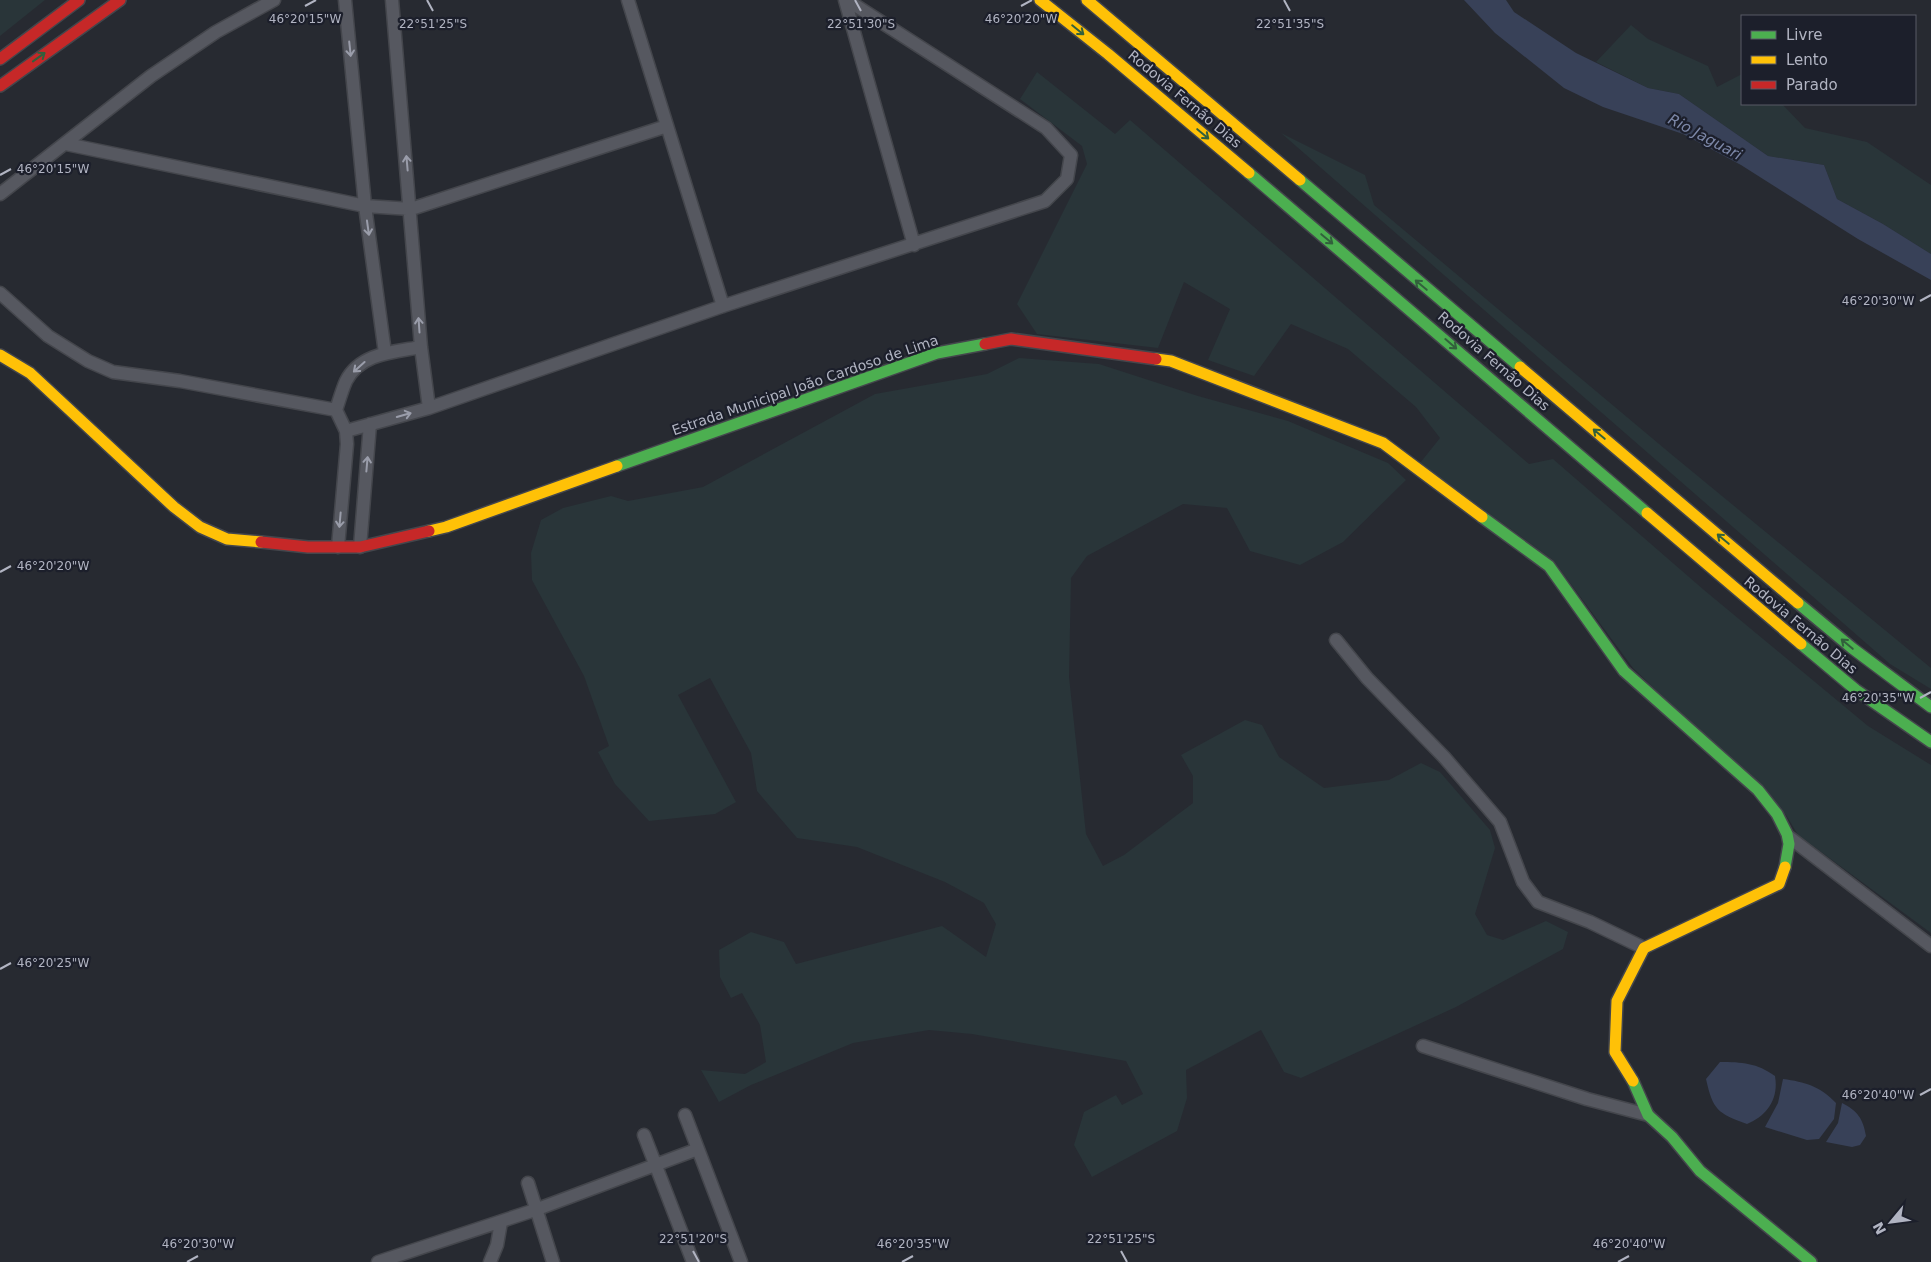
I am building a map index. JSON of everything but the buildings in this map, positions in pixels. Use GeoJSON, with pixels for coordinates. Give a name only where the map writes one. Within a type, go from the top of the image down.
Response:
{"type":"FeatureCollection","features":[{"type":"Feature","properties":{"kind":"main road"},"geometry":{"type":"LineString","coordinates":[[0,59],[79,0]]}},
{"type":"Feature","properties":{"kind":"main road"},"geometry":{"type":"LineString","coordinates":[[0,86],[120,0]]}},
{"type":"Feature","properties":{"kind":"main road","name":"Rodovia Fernão Dias"},"geometry":{"type":"LineString","coordinates":[[1040,0],[1108,54],[1405,305],[1810,652],[1856,690],[1931,742]]}},
{"type":"Feature","properties":{"kind":"main road","name":"Rodovia Fernão Dias"},"geometry":{"type":"LineString","coordinates":[[1087,0],[1852,648],[1907,691],[1931,707]]}},
{"type":"Feature","properties":{"kind":"main road","name":"Estrada Municipal João Cardoso de Lima"},"geometry":{"type":"LineString","coordinates":[[0,355],[30,373],[174,507],[200,527],[227,539],[308,548],[360,547],[446,527],[937,353],[1011,339],[1171,361],[1383,442],[1549,566],[1624,671],[1758,790],[1774,810],[1790,837]]}},
{"type":"Feature","properties":{"kind":"main road"},"geometry":{"type":"LineString","coordinates":[[1790,837],[1789,860],[1779,884],[1644,948],[1617,1001],[1614,1052],[1634,1083],[1648,1115],[1672,1137],[1700,1172],[1811,1262]]}},
{"type":"Feature","properties":{"kind":"street"},"geometry":{"type":"LineString","coordinates":[[0,194],[151,76],[216,32],[274,0]]}},
{"type":"Feature","properties":{"kind":"street"},"geometry":{"type":"LineString","coordinates":[[345,0],[366,206],[385,354]]}},
{"type":"Feature","properties":{"kind":"street"},"geometry":{"type":"LineString","coordinates":[[392,0],[411,208],[421,347],[429,408]]}},
{"type":"Feature","properties":{"kind":"street"},"geometry":{"type":"LineString","coordinates":[[628,0],[723,306]]}},
{"type":"Feature","properties":{"kind":"street"},"geometry":{"type":"LineString","coordinates":[[846,0],[914,245]]}},
{"type":"Feature","properties":{"kind":"street"},"geometry":{"type":"LineString","coordinates":[[346,431],[429,408],[723,306],[1045,201],[1067,179],[1071,155],[1046,128],[846,0]]}},
{"type":"Feature","properties":{"kind":"street"},"geometry":{"type":"LineString","coordinates":[[66,144],[366,206],[411,208],[667,126]]}},
{"type":"Feature","properties":{"kind":"street"},"geometry":{"type":"LineString","coordinates":[[0,293],[48,336],[88,360],[114,372],[180,381],[336,410]]}},
{"type":"Feature","properties":{"kind":"street"},"geometry":{"type":"LineString","coordinates":[[338,547],[347,444],[346,431],[336,410],[347,379],[358,366],[371,357],[421,347]]}},
{"type":"Feature","properties":{"kind":"street"},"geometry":{"type":"LineString","coordinates":[[360,547],[370,424]]}},
{"type":"Feature","properties":{"kind":"street"},"geometry":{"type":"LineString","coordinates":[[1336,640],[1367,678],[1444,757],[1500,822],[1523,882],[1538,902],[1590,922],[1644,948]]}},
{"type":"Feature","properties":{"kind":"street"},"geometry":{"type":"LineString","coordinates":[[1790,837],[1931,946]]}},
{"type":"Feature","properties":{"kind":"street"},"geometry":{"type":"LineString","coordinates":[[1422,1046],[1587,1099],[1648,1115]]}},
{"type":"Feature","properties":{"kind":"street"},"geometry":{"type":"LineString","coordinates":[[685,1115],[741,1262]]}},
{"type":"Feature","properties":{"kind":"street"},"geometry":{"type":"LineString","coordinates":[[644,1135],[693,1262]]}},
{"type":"Feature","properties":{"kind":"street"},"geometry":{"type":"LineString","coordinates":[[378,1262],[535,1210],[698,1149]]}},
{"type":"Feature","properties":{"kind":"street"},"geometry":{"type":"LineString","coordinates":[[528,1183],[553,1262]]}},
{"type":"Feature","properties":{"kind":"street"},"geometry":{"type":"LineString","coordinates":[[490,1262],[498,1245],[500,1222]]}},
{"type":"Feature","properties":{"kind":"shaded area"},"geometry":{"type":"Polygon","coordinates":[[[0,0],[45,0],[0,36],[0,0]]]}},
{"type":"Feature","properties":{"kind":"shaded area"},"geometry":{"type":"Polygon","coordinates":[[[1631,25],[1648,39],[1708,66],[1717,87],[1741,75],[1741,105],[1783,105],[1805,128],[1867,142],[1931,185],[1931,254],[1883,224],[1837,199],[1824,165],[1768,156],[1679,94],[1648,88],[1596,62],[1631,25]]]}},
{"type":"Feature","properties":{"kind":"shaded area"},"geometry":{"type":"Polygon","coordinates":[[[1037,72],[1115,134],[1130,120],[1529,464],[1553,459],[1704,590],[1868,726],[1931,765],[1931,933],[1798,835],[1786,815],[1633,668],[1553,560],[1420,463],[1440,438],[1416,407],[1348,349],[1291,324],[1254,376],[1208,360],[1230,309],[1184,282],[1158,348],[1037,334],[1017,304],[1087,164],[1082,146],[1020,99],[1037,72]]]}},
{"type":"Feature","properties":{"kind":"shaded area"},"geometry":{"type":"Polygon","coordinates":[[[1281,133],[1365,175],[1374,205],[1671,454],[1931,668],[1931,689],[1890,664],[1281,133]]]}},
{"type":"Feature","properties":{"kind":"shaded area"},"geometry":{"type":"Polygon","coordinates":[[[1019,358],[1099,364],[1198,396],[1288,421],[1388,463],[1406,480],[1343,542],[1300,565],[1250,551],[1227,508],[1183,504],[1087,556],[1071,578],[1069,677],[1086,834],[1103,866],[1124,855],[1193,803],[1193,776],[1181,755],[1245,720],[1262,725],[1279,757],[1324,788],[1389,780],[1421,763],[1440,772],[1490,830],[1495,848],[1475,914],[1487,935],[1503,940],[1546,921],[1568,932],[1563,949],[1456,1007],[1301,1078],[1284,1072],[1261,1030],[1186,1070],[1187,1098],[1177,1131],[1092,1177],[1074,1145],[1084,1112],[1116,1095],[1122,1105],[1143,1094],[1126,1061],[972,1034],[929,1030],[853,1043],[751,1085],[719,1102],[701,1070],[745,1074],[766,1062],[760,1025],[742,993],[731,998],[720,977],[719,950],[751,932],[784,942],[796,964],[942,926],[986,957],[996,924],[984,903],[945,882],[857,847],[797,838],[757,791],[751,753],[710,678],[678,695],[736,802],[715,814],[649,821],[615,784],[598,752],[609,746],[584,676],[532,580],[531,553],[541,520],[563,508],[611,496],[628,501],[703,487],[875,394],[987,374],[1019,358]]]}},
{"type":"Feature","properties":{"kind":"water","name":"Rio Jaguari"},"geometry":{"type":"Polygon","coordinates":[[[1464,0],[1506,0],[1514,12],[1576,53],[1648,88],[1679,94],[1768,156],[1824,165],[1837,199],[1883,224],[1931,254],[1931,280],[1858,239],[1741,165],[1683,134],[1603,107],[1564,88],[1495,33],[1464,0]]]}},
{"type":"Feature","properties":{"kind":"water"},"geometry":{"type":"Polygon","coordinates":[[[1720,1062],[1749,1064],[1762,1068],[1775,1076],[1775,1092],[1770,1106],[1754,1121],[1747,1124],[1729,1117],[1714,1104],[1706,1079],[1720,1062]]]}},
{"type":"Feature","properties":{"kind":"water"},"geometry":{"type":"Polygon","coordinates":[[[1783,1079],[1812,1086],[1824,1092],[1836,1103],[1834,1119],[1819,1139],[1807,1140],[1765,1127],[1778,1103],[1783,1079]]]}},
{"type":"Feature","properties":{"kind":"water"},"geometry":{"type":"Polygon","coordinates":[[[1842,1103],[1856,1112],[1861,1120],[1866,1136],[1860,1145],[1852,1147],[1826,1142],[1838,1123],[1842,1103]]]}},
{"type":"Feature","properties":{"kind":"traffic: fast"},"geometry":{"type":"LineString","coordinates":[[1249,173],[1647,513]]}},
{"type":"Feature","properties":{"kind":"traffic: fast"},"geometry":{"type":"LineString","coordinates":[[1300,180],[1520,367]]}},
{"type":"Feature","properties":{"kind":"traffic: fast"},"geometry":{"type":"LineString","coordinates":[[617,466],[937,353],[985,344]]}},
{"type":"Feature","properties":{"kind":"traffic: fast"},"geometry":{"type":"LineString","coordinates":[[1482,517],[1549,566],[1624,671],[1758,790],[1777,814],[1787,834],[1789,844],[1785,867]]}},
{"type":"Feature","properties":{"kind":"traffic: fast"},"geometry":{"type":"LineString","coordinates":[[1798,603],[1852,648],[1931,707]]}},
{"type":"Feature","properties":{"kind":"traffic: fast"},"geometry":{"type":"LineString","coordinates":[[1801,644],[1856,690],[1931,742]]}},
{"type":"Feature","properties":{"kind":"traffic: fast"},"geometry":{"type":"LineString","coordinates":[[1633,1081],[1648,1115],[1672,1137],[1700,1171],[1811,1262]]}},
{"type":"Feature","properties":{"kind":"traffic: slow"},"geometry":{"type":"LineString","coordinates":[[1040,0],[1108,54],[1249,173]]}},
{"type":"Feature","properties":{"kind":"traffic: slow"},"geometry":{"type":"LineString","coordinates":[[1087,0],[1300,180]]}},
{"type":"Feature","properties":{"kind":"traffic: slow"},"geometry":{"type":"LineString","coordinates":[[0,355],[30,373],[174,507],[200,527],[227,539],[261,542]]}},
{"type":"Feature","properties":{"kind":"traffic: slow"},"geometry":{"type":"LineString","coordinates":[[1156,359],[1171,361],[1383,443],[1482,517]]}},
{"type":"Feature","properties":{"kind":"traffic: slow"},"geometry":{"type":"LineString","coordinates":[[1520,367],[1798,603]]}},
{"type":"Feature","properties":{"kind":"traffic: slow"},"geometry":{"type":"LineString","coordinates":[[429,531],[446,527],[617,466]]}},
{"type":"Feature","properties":{"kind":"traffic: slow"},"geometry":{"type":"LineString","coordinates":[[1647,513],[1801,644]]}},
{"type":"Feature","properties":{"kind":"traffic: slow"},"geometry":{"type":"LineString","coordinates":[[1633,1081],[1615,1052],[1617,1001],[1644,948],[1779,884],[1785,867]]}},
{"type":"Feature","properties":{"kind":"traffic: jam"},"geometry":{"type":"LineString","coordinates":[[0,59],[79,0]]}},
{"type":"Feature","properties":{"kind":"traffic: jam"},"geometry":{"type":"LineString","coordinates":[[0,86],[120,0]]}},
{"type":"Feature","properties":{"kind":"traffic: jam"},"geometry":{"type":"LineString","coordinates":[[985,344],[1011,339],[1156,359]]}},
{"type":"Feature","properties":{"kind":"traffic: jam"},"geometry":{"type":"LineString","coordinates":[[261,542],[308,547],[360,547],[429,531]]}}]}
